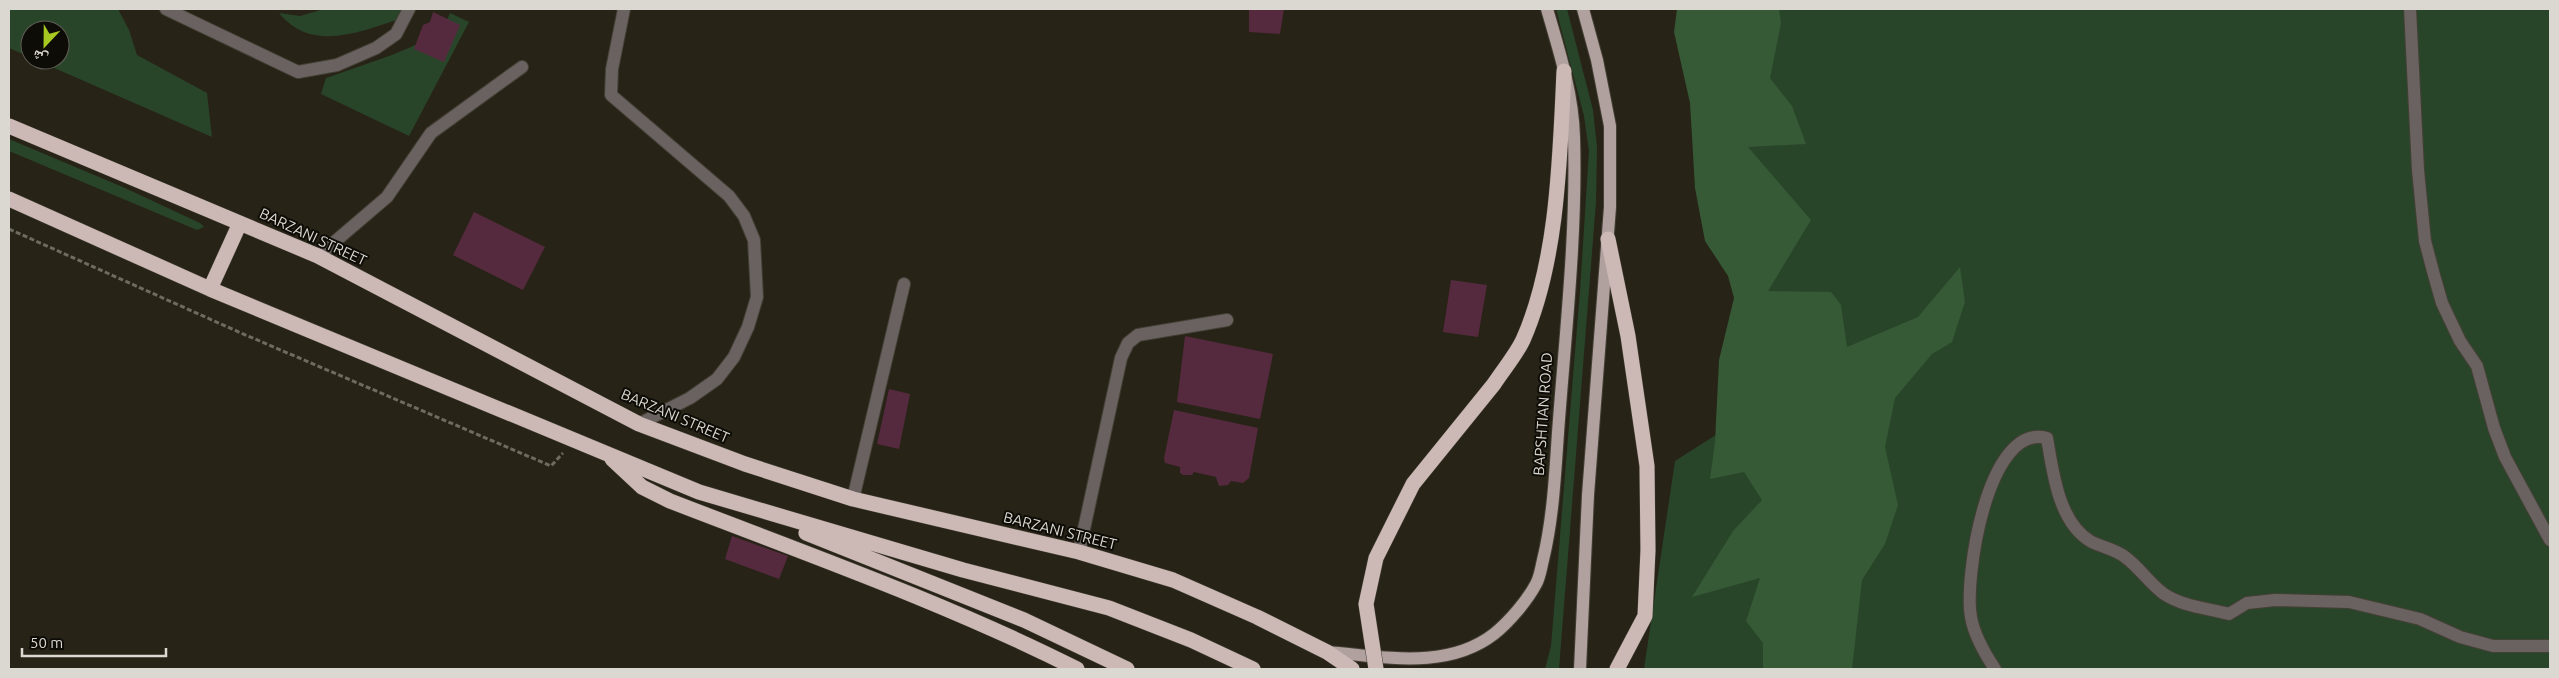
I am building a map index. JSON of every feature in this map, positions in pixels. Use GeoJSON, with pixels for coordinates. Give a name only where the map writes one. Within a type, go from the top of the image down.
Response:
{"type":"FeatureCollection","features":[{"type":"Feature","properties":{"kind":"highway"},"geometry":{"type":"LineString","coordinates":[[1376,669],[1366,604],[1376,558],[1413,484],[1494,384],[1523,341],[1543,278],[1559,164],[1564,71]]}},
{"type":"Feature","properties":{"kind":"highway","name":"BARZANI STREET"},"geometry":{"type":"LineString","coordinates":[[9,126],[318,256],[639,424],[745,464],[853,499],[1080,552],[1173,580],[1257,617],[1327,652],[1352,669]]}},
{"type":"Feature","properties":{"kind":"highway"},"geometry":{"type":"LineString","coordinates":[[9,199],[210,289],[699,492],[1024,620],[1127,669]]}},
{"type":"Feature","properties":{"kind":"highway"},"geometry":{"type":"LineString","coordinates":[[210,289],[240,223]]}},
{"type":"Feature","properties":{"kind":"highway"},"geometry":{"type":"LineString","coordinates":[[1608,239],[1639,402],[1647,466],[1648,550],[1645,616],[1616,669]]}},
{"type":"Feature","properties":{"kind":"highway"},"geometry":{"type":"LineString","coordinates":[[608,454],[630,477],[670,501],[964,616],[1078,669]]}},
{"type":"Feature","properties":{"kind":"highway"},"geometry":{"type":"LineString","coordinates":[[699,492],[963,570],[1109,608],[1191,640],[1253,669]]}},
{"type":"Feature","properties":{"kind":"main road","name":"BAPSHTIAN ROAD"},"geometry":{"type":"LineString","coordinates":[[1327,652],[1421,659],[1451,656],[1476,646],[1495,633],[1517,610],[1537,583],[1548,538],[1553,494],[1571,253],[1574,136],[1564,71],[1547,9]]}},
{"type":"Feature","properties":{"kind":"main road"},"geometry":{"type":"LineString","coordinates":[[1580,669],[1588,495],[1608,239],[1610,126],[1597,60],[1583,9]]}},
{"type":"Feature","properties":{"kind":"street"},"geometry":{"type":"LineString","coordinates":[[166,9],[298,72],[338,65],[376,48],[396,34],[408,9]]}},
{"type":"Feature","properties":{"kind":"street"},"geometry":{"type":"LineString","coordinates":[[624,9],[612,69],[611,96],[729,196],[744,216],[754,240],[757,297],[748,327],[734,357],[717,379],[690,398],[639,424]]}},
{"type":"Feature","properties":{"kind":"street"},"geometry":{"type":"LineString","coordinates":[[2410,9],[2418,170],[2425,241],[2442,303],[2460,341],[2477,366],[2494,428],[2505,457],[2550,540]]}},
{"type":"Feature","properties":{"kind":"street"},"geometry":{"type":"LineString","coordinates":[[318,256],[387,197],[431,133],[522,67]]}},
{"type":"Feature","properties":{"kind":"street"},"geometry":{"type":"LineString","coordinates":[[853,499],[904,284]]}},
{"type":"Feature","properties":{"kind":"street"},"geometry":{"type":"LineString","coordinates":[[1080,552],[1121,358],[1128,343],[1138,335],[1227,320]]}},
{"type":"Feature","properties":{"kind":"street"},"geometry":{"type":"LineString","coordinates":[[1995,669],[1984,653],[1971,617],[1975,543],[1985,498],[1998,469],[2012,450],[2038,436],[2046,438],[2060,500],[2080,533],[2090,541],[2123,555],[2163,593],[2189,606],[2229,614],[2247,603],[2275,600],[2349,602],[2420,620],[2460,636],[2493,646],[2550,646]]}},
{"type":"Feature","properties":{"kind":"path"},"geometry":{"type":"LineString","coordinates":[[9,229],[241,333],[551,466],[574,440]]}},
{"type":"Feature","properties":{"kind":"green space"},"geometry":{"type":"Polygon","coordinates":[[[9,9],[118,9],[129,30],[137,55],[207,93],[212,137],[59,70],[70,70],[70,20],[20,20],[20,53],[9,48],[9,9]]]}},
{"type":"Feature","properties":{"kind":"green space"},"geometry":{"type":"Polygon","coordinates":[[[324,9],[404,9],[400,19],[336,36],[306,33],[292,25],[279,13],[300,16],[324,9]]]}},
{"type":"Feature","properties":{"kind":"green space"},"geometry":{"type":"Polygon","coordinates":[[[1556,9],[1567,9],[1593,110],[1597,147],[1596,202],[1559,669],[1545,669],[1551,646],[1580,291],[1589,151],[1584,116],[1556,9]]]}},
{"type":"Feature","properties":{"kind":"green space"},"geometry":{"type":"Polygon","coordinates":[[[1677,9],[1779,9],[1781,23],[1770,78],[1792,106],[1806,144],[1748,147],[1811,220],[1768,291],[1831,292],[1841,305],[1847,347],[1918,317],[1960,267],[1965,302],[1952,342],[1932,354],[1895,398],[1885,447],[1898,505],[1885,544],[1862,580],[1852,669],[1763,669],[1763,643],[1746,621],[1760,578],[1692,597],[1733,531],[1762,500],[1744,472],[1710,479],[1715,442],[1719,360],[1734,298],[1728,276],[1705,241],[1695,188],[1690,103],[1674,32],[1677,9]]]}},
{"type":"Feature","properties":{"kind":"green space"},"geometry":{"type":"Polygon","coordinates":[[[1743,9],[2550,9],[2550,669],[1644,669],[1675,461],[1744,417],[1743,9]]]}},
{"type":"Feature","properties":{"kind":"green space"},"geometry":{"type":"Polygon","coordinates":[[[450,13],[469,22],[409,136],[321,94],[326,78],[392,55],[441,34],[450,13]]]}},
{"type":"Feature","properties":{"kind":"green space"},"geometry":{"type":"Polygon","coordinates":[[[9,139],[125,188],[200,223],[204,227],[197,230],[9,151],[9,139]]]}},
{"type":"Feature","properties":{"kind":"building"},"geometry":{"type":"Polygon","coordinates":[[[1249,9],[1284,9],[1280,34],[1249,32],[1249,9]]]}},
{"type":"Feature","properties":{"kind":"building"},"geometry":{"type":"Polygon","coordinates":[[[433,12],[460,25],[444,62],[414,49],[423,25],[430,22],[433,12]]]}},
{"type":"Feature","properties":{"kind":"building"},"geometry":{"type":"Polygon","coordinates":[[[474,212],[545,247],[523,290],[453,255],[474,212]]]}},
{"type":"Feature","properties":{"kind":"building"},"geometry":{"type":"Polygon","coordinates":[[[1451,280],[1487,285],[1478,337],[1443,332],[1451,280]]]}},
{"type":"Feature","properties":{"kind":"building"},"geometry":{"type":"Polygon","coordinates":[[[1185,336],[1273,354],[1260,419],[1177,402],[1185,336]]]}},
{"type":"Feature","properties":{"kind":"building"},"geometry":{"type":"Polygon","coordinates":[[[889,389],[910,394],[899,449],[877,444],[889,389]]]}},
{"type":"Feature","properties":{"kind":"building"},"geometry":{"type":"Polygon","coordinates":[[[1174,410],[1258,428],[1249,478],[1243,483],[1231,481],[1228,485],[1219,486],[1216,477],[1194,472],[1192,475],[1183,475],[1180,473],[1180,467],[1165,463],[1164,458],[1174,410]]]}},
{"type":"Feature","properties":{"kind":"building"},"geometry":{"type":"Polygon","coordinates":[[[732,536],[788,556],[779,579],[725,559],[732,536]]]}}]}
